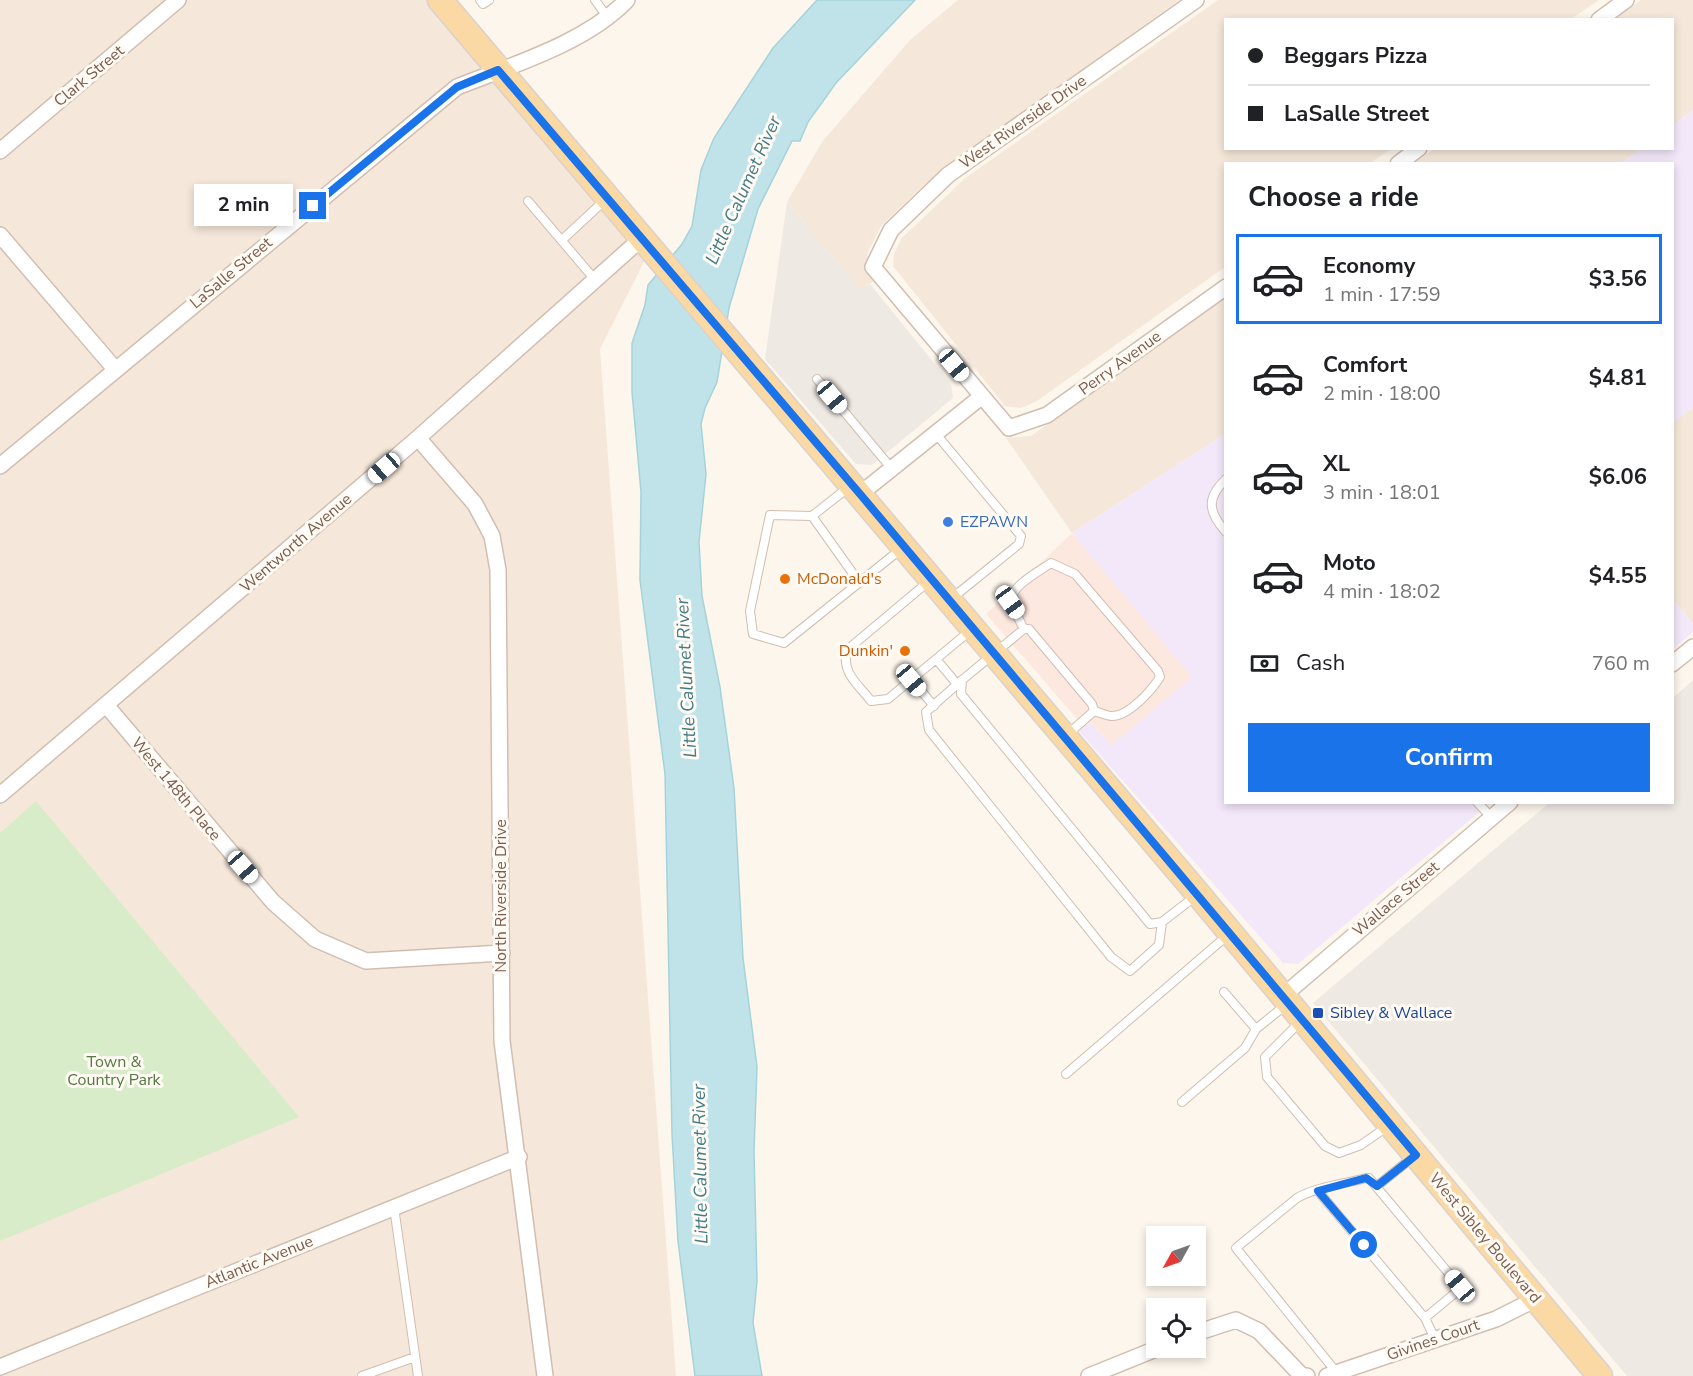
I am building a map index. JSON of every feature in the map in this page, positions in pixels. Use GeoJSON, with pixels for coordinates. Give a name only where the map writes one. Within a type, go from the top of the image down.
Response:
{"type":"FeatureCollection","features":[{"type":"Feature","properties":{"kind":"main road","name":"West Sibley Boulevard"},"geometry":{"type":"LineString","coordinates":[[440,0],[1198,894],[1600,1376]]}},
{"type":"Feature","properties":{"kind":"street","name":"Clark Street"},"geometry":{"type":"LineString","coordinates":[[0,151],[178,0]]}},
{"type":"Feature","properties":{"kind":"street","name":"LaSalle Street"},"geometry":{"type":"LineString","coordinates":[[0,466],[457,87],[529,59],[608,19],[627,0]]}},
{"type":"Feature","properties":{"kind":"street","name":"West Riverside Drive"},"geometry":{"type":"LineString","coordinates":[[981,397],[873,267],[891,230],[948,176],[1196,0]]}},
{"type":"Feature","properties":{"kind":"street"},"geometry":{"type":"LineString","coordinates":[[1602,18],[1626,0]]}},
{"type":"Feature","properties":{"kind":"street"},"geometry":{"type":"LineString","coordinates":[[1401,162],[1416,150]]}},
{"type":"Feature","properties":{"kind":"street"},"geometry":{"type":"LineString","coordinates":[[0,235],[115,369]]}},
{"type":"Feature","properties":{"kind":"street","name":"Wentworth Avenue"},"geometry":{"type":"LineString","coordinates":[[0,795],[418,438],[596,281],[646,243]]}},
{"type":"Feature","properties":{"kind":"street","name":"Perry Avenue"},"geometry":{"type":"LineString","coordinates":[[981,397],[1009,428],[1047,415],[1224,288]]}},
{"type":"Feature","properties":{"kind":"street"},"geometry":{"type":"LineString","coordinates":[[856,489],[892,469],[981,397]]}},
{"type":"Feature","properties":{"kind":"street","name":"North Riverside Drive"},"geometry":{"type":"LineString","coordinates":[[418,438],[475,504],[492,536],[496,559],[502,1041],[519,1157],[545,1376]]}},
{"type":"Feature","properties":{"kind":"street"},"geometry":{"type":"LineString","coordinates":[[1674,662],[1693,646]]}},
{"type":"Feature","properties":{"kind":"street","name":"West 148th Place"},"geometry":{"type":"LineString","coordinates":[[106,705],[273,902],[315,939],[366,961],[502,953]]}},
{"type":"Feature","properties":{"kind":"street","name":"Wallace Street"},"geometry":{"type":"LineString","coordinates":[[1291,1006],[1508,804]]}},
{"type":"Feature","properties":{"kind":"street","name":"Atlantic Avenue"},"geometry":{"type":"LineString","coordinates":[[0,1367],[519,1157]]}},
{"type":"Feature","properties":{"kind":"street","name":"Givines Court"},"geometry":{"type":"LineString","coordinates":[[1332,1374],[1496,1319],[1536,1299]]}},
{"type":"Feature","properties":{"kind":"street"},"geometry":{"type":"LineString","coordinates":[[1206,1330],[1236,1320],[1259,1331],[1302,1376],[1307,1376]]}},
{"type":"Feature","properties":{"kind":"street"},"geometry":{"type":"LineString","coordinates":[[1089,1376],[1146,1353]]}},
{"type":"Feature","properties":{"kind":"lane"},"geometry":{"type":"LineString","coordinates":[[480,0],[483,4],[489,0]]}},
{"type":"Feature","properties":{"kind":"lane"},"geometry":{"type":"LineString","coordinates":[[596,0],[608,19]]}},
{"type":"Feature","properties":{"kind":"lane"},"geometry":{"type":"LineString","coordinates":[[562,240],[608,197]]}},
{"type":"Feature","properties":{"kind":"lane"},"geometry":{"type":"LineString","coordinates":[[528,201],[596,281]]}},
{"type":"Feature","properties":{"kind":"lane"},"geometry":{"type":"LineString","coordinates":[[817,379],[892,469]]}},
{"type":"Feature","properties":{"kind":"lane"},"geometry":{"type":"LineString","coordinates":[[936,434],[1022,536],[1019,544],[950,601]]}},
{"type":"Feature","properties":{"kind":"lane"},"geometry":{"type":"LineString","coordinates":[[1224,481],[1213,491],[1210,503],[1224,530]]}},
{"type":"Feature","properties":{"kind":"lane"},"geometry":{"type":"LineString","coordinates":[[856,489],[812,516],[770,515],[750,611],[753,634],[784,643],[904,547]]}},
{"type":"Feature","properties":{"kind":"lane"},"geometry":{"type":"LineString","coordinates":[[812,516],[859,582]]}},
{"type":"Feature","properties":{"kind":"lane"},"geometry":{"type":"LineString","coordinates":[[1024,629],[1010,598],[1026,580],[1051,563],[1075,574],[1158,671],[1160,677],[1154,686],[1121,714],[1112,716],[1094,711]]}},
{"type":"Feature","properties":{"kind":"lane"},"geometry":{"type":"LineString","coordinates":[[932,579],[847,650],[844,663],[846,671],[871,701],[888,699],[973,628]]}},
{"type":"Feature","properties":{"kind":"lane"},"geometry":{"type":"LineString","coordinates":[[1094,711],[1092,704],[1029,629],[1024,629],[926,712],[929,730],[1111,957],[1130,971],[1159,945],[1162,922]]}},
{"type":"Feature","properties":{"kind":"lane"},"geometry":{"type":"LineString","coordinates":[[936,659],[959,682],[961,694],[1150,924],[1162,922],[1198,894]]}},
{"type":"Feature","properties":{"kind":"lane"},"geometry":{"type":"LineString","coordinates":[[911,680],[934,706]]}},
{"type":"Feature","properties":{"kind":"lane"},"geometry":{"type":"LineString","coordinates":[[1065,737],[1094,711]]}},
{"type":"Feature","properties":{"kind":"lane"},"geometry":{"type":"LineString","coordinates":[[1479,804],[1492,818]]}},
{"type":"Feature","properties":{"kind":"lane"},"geometry":{"type":"LineString","coordinates":[[1066,1074],[1230,933]]}},
{"type":"Feature","properties":{"kind":"lane"},"geometry":{"type":"LineString","coordinates":[[1224,992],[1256,1029]]}},
{"type":"Feature","properties":{"kind":"lane"},"geometry":{"type":"LineString","coordinates":[[1182,1102],[1245,1048],[1256,1029],[1291,1006]]}},
{"type":"Feature","properties":{"kind":"lane"},"geometry":{"type":"LineString","coordinates":[[1291,1006],[1265,1057],[1267,1077],[1325,1146],[1339,1153],[1361,1145],[1391,1125]]}},
{"type":"Feature","properties":{"kind":"lane"},"geometry":{"type":"LineString","coordinates":[[1377,1186],[1416,1155]]}},
{"type":"Feature","properties":{"kind":"lane"},"geometry":{"type":"LineString","coordinates":[[1332,1374],[1236,1248],[1297,1198],[1366,1178],[1377,1186],[1461,1288],[1425,1318]]}},
{"type":"Feature","properties":{"kind":"lane"},"geometry":{"type":"LineString","coordinates":[[1318,1191],[1425,1318],[1435,1339]]}},
{"type":"Feature","properties":{"kind":"lane"},"geometry":{"type":"LineString","coordinates":[[394,1207],[418,1376]]}},
{"type":"Feature","properties":{"kind":"lane"},"geometry":{"type":"LineString","coordinates":[[362,1376],[415,1357]]}},
{"type":"Feature","properties":{"kind":"shaded area"},"geometry":{"type":"Polygon","coordinates":[[[0,0],[440,0],[651,248],[600,349],[676,1376],[0,1376],[0,0]]]}},
{"type":"Feature","properties":{"kind":"shaded area"},"geometry":{"type":"Polygon","coordinates":[[[958,0],[1179,0],[925,184],[881,226],[868,252],[866,265],[876,279],[861,291],[787,202],[822,142],[910,40],[958,0]]]}},
{"type":"Feature","properties":{"kind":"shaded area"},"geometry":{"type":"Polygon","coordinates":[[[1218,0],[1599,0],[1572,18],[1224,18],[1224,150],[1390,150],[1372,162],[1224,162],[1224,268],[1037,401],[1021,408],[1005,406],[893,266],[894,254],[901,239],[964,179],[1218,0]]]}},
{"type":"Feature","properties":{"kind":"shaded area"},"geometry":{"type":"Polygon","coordinates":[[[1641,0],[1693,0],[1693,110],[1674,124],[1674,18],[1617,18],[1641,0]]]}},
{"type":"Feature","properties":{"kind":"shaded area"},"geometry":{"type":"Polygon","coordinates":[[[1693,110],[1693,407],[1674,422],[1674,162],[1622,162],[1640,150],[1674,150],[1674,124],[1693,110]]]}},
{"type":"Feature","properties":{"kind":"shaded area"},"geometry":{"type":"Polygon","coordinates":[[[1433,150],[1640,150],[1622,162],[1416,162],[1433,150]]]}},
{"type":"Feature","properties":{"kind":"shaded area"},"geometry":{"type":"Polygon","coordinates":[[[787,202],[861,291],[870,284],[951,384],[953,398],[872,465],[856,464],[765,359],[787,202]]]}},
{"type":"Feature","properties":{"kind":"shaded area"},"geometry":{"type":"Polygon","coordinates":[[[1224,299],[1224,435],[1072,533],[1006,438],[1031,436],[1224,299]]]}},
{"type":"Feature","properties":{"kind":"shaded area"},"geometry":{"type":"Polygon","coordinates":[[[1693,407],[1693,624],[1674,601],[1674,421],[1693,407]]]}},
{"type":"Feature","properties":{"kind":"shaded area"},"geometry":{"type":"Polygon","coordinates":[[[1224,435],[1224,804],[1489,804],[1298,964],[1283,963],[1079,731],[1090,722],[1112,745],[1192,677],[1072,533],[1224,435]]]}},
{"type":"Feature","properties":{"kind":"shaded area"},"geometry":{"type":"Polygon","coordinates":[[[1072,533],[1193,677],[1112,745],[1090,722],[1084,727],[986,614],[1072,533]]]}},
{"type":"Feature","properties":{"kind":"shaded area"},"geometry":{"type":"Polygon","coordinates":[[[1674,601],[1693,624],[1693,632],[1674,648],[1674,601]]]}},
{"type":"Feature","properties":{"kind":"shaded area"},"geometry":{"type":"Polygon","coordinates":[[[1693,680],[1693,1376],[1627,1376],[1313,1003],[1548,804],[1674,804],[1674,697],[1693,680]]]}},
{"type":"Feature","properties":{"kind":"green space","name":"Town & Country Park"},"geometry":{"type":"Polygon","coordinates":[[[36,801],[299,1117],[0,1241],[0,833],[36,801]]]}},
{"type":"Feature","properties":{"kind":"water","name":"Little Calumet River"},"geometry":{"type":"Polygon","coordinates":[[[817,0],[915,0],[836,83],[808,122],[800,141],[792,141],[758,209],[729,308],[717,382],[705,408],[701,424],[706,474],[699,542],[702,596],[720,687],[734,788],[743,958],[757,1067],[754,1151],[757,1281],[753,1323],[762,1376],[695,1376],[678,1241],[672,1134],[665,774],[640,580],[641,492],[632,392],[632,343],[645,305],[648,285],[682,244],[692,226],[701,170],[714,138],[773,48],[817,0]]]}},
{"type":"Feature","properties":{"kind":"place","name":"EZPAWN"},"geometry":{"type":"Point","coordinates":[948,522]}},
{"type":"Feature","properties":{"kind":"place","name":"McDonald's"},"geometry":{"type":"Point","coordinates":[785,579]}},
{"type":"Feature","properties":{"kind":"place","name":"Dunkin'"},"geometry":{"type":"Point","coordinates":[905,651]}},
{"type":"Feature","properties":{"kind":"place","name":"Sibley & Wallace"},"geometry":{"type":"Point","coordinates":[1318,1013]}},
{"type":"Feature","properties":{"kind":"route"},"geometry":{"type":"LineString","coordinates":[[313,206],[457,87],[498,70],[860,494],[1416,1155],[1377,1186],[1371,1179],[1366,1178],[1318,1191],[1364,1245]]}}]}
